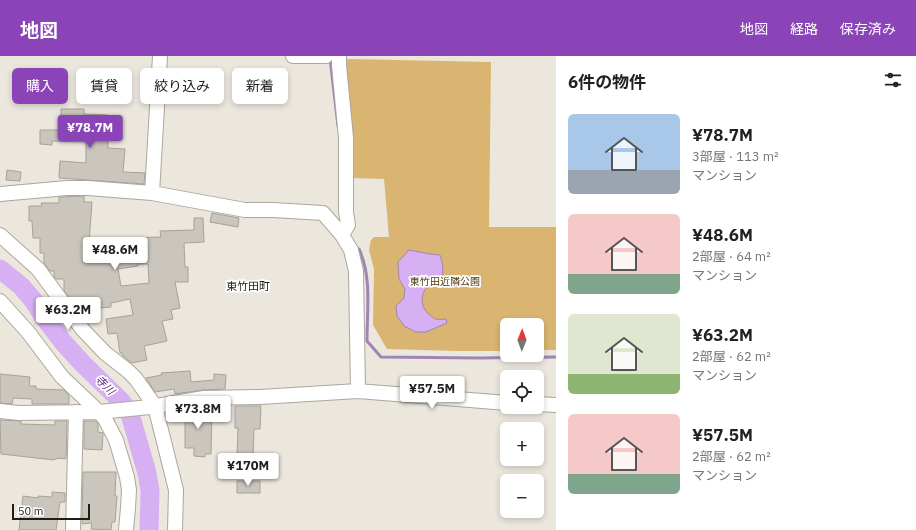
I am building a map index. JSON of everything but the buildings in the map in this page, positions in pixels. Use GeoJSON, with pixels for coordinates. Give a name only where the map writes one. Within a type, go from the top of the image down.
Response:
{"type":"FeatureCollection","features":[{"type":"Feature","properties":{"kind":"street"},"geometry":{"type":"LineString","coordinates":[[152,193],[160,56]]}},
{"type":"Feature","properties":{"kind":"street"},"geometry":{"type":"LineString","coordinates":[[293,56],[326,56]]}},
{"type":"Feature","properties":{"kind":"street"},"geometry":{"type":"LineString","coordinates":[[339,56],[346,138],[346,212],[348,225],[342,235]]}},
{"type":"Feature","properties":{"kind":"street"},"geometry":{"type":"LineString","coordinates":[[0,194],[66,188],[88,188],[152,193],[245,210],[323,213],[342,235],[351,250],[356,272],[358,391]]}},
{"type":"Feature","properties":{"kind":"street"},"geometry":{"type":"LineString","coordinates":[[0,235],[38,269],[83,330],[104,352],[136,379],[153,407],[176,490],[175,530]]}},
{"type":"Feature","properties":{"kind":"street"},"geometry":{"type":"LineString","coordinates":[[0,300],[28,332],[62,377],[102,412],[104,419],[116,440],[125,471],[128,490],[126,530]]}},
{"type":"Feature","properties":{"kind":"street"},"geometry":{"type":"LineString","coordinates":[[0,411],[19,413],[102,412],[153,407],[204,398],[358,391],[500,402]]}},
{"type":"Feature","properties":{"kind":"street"},"geometry":{"type":"LineString","coordinates":[[544,404],[556,405]]}},
{"type":"Feature","properties":{"kind":"street"},"geometry":{"type":"LineString","coordinates":[[73,530],[76,412]]}},
{"type":"Feature","properties":{"kind":"green space","name":"東竹田近隣公園"},"geometry":{"type":"Polygon","coordinates":[[[348,59],[491,62],[489,227],[556,227],[556,350],[544,350],[544,318],[500,318],[500,351],[387,349],[373,325],[374,269],[369,250],[371,240],[374,237],[389,237],[384,179],[350,178],[344,64],[348,59]]]}},
{"type":"Feature","properties":{"kind":"shaded area"},"geometry":{"type":"Polygon","coordinates":[[[409,250],[440,255],[442,261],[443,270],[441,280],[434,282],[425,289],[422,300],[423,306],[432,317],[435,319],[446,319],[447,323],[426,332],[416,332],[404,326],[397,316],[396,306],[404,298],[405,289],[399,279],[398,262],[409,250]]]}},
{"type":"Feature","properties":{"kind":"waterway"},"geometry":{"type":"LineString","coordinates":[[330,58],[338,126]]}},
{"type":"Feature","properties":{"kind":"waterway"},"geometry":{"type":"LineString","coordinates":[[359,249],[366,271],[367,282],[367,341],[381,357],[556,357]]}},
{"type":"Feature","properties":{"kind":"waterway","name":"寺川"},"geometry":{"type":"LineString","coordinates":[[0,269],[21,286],[63,342],[121,401],[130,414],[147,473],[150,491],[149,530]]}},
{"type":"Feature","properties":{"kind":"district","name":"東竹田町"},"geometry":{"type":"Point","coordinates":[248,286]}}]}
